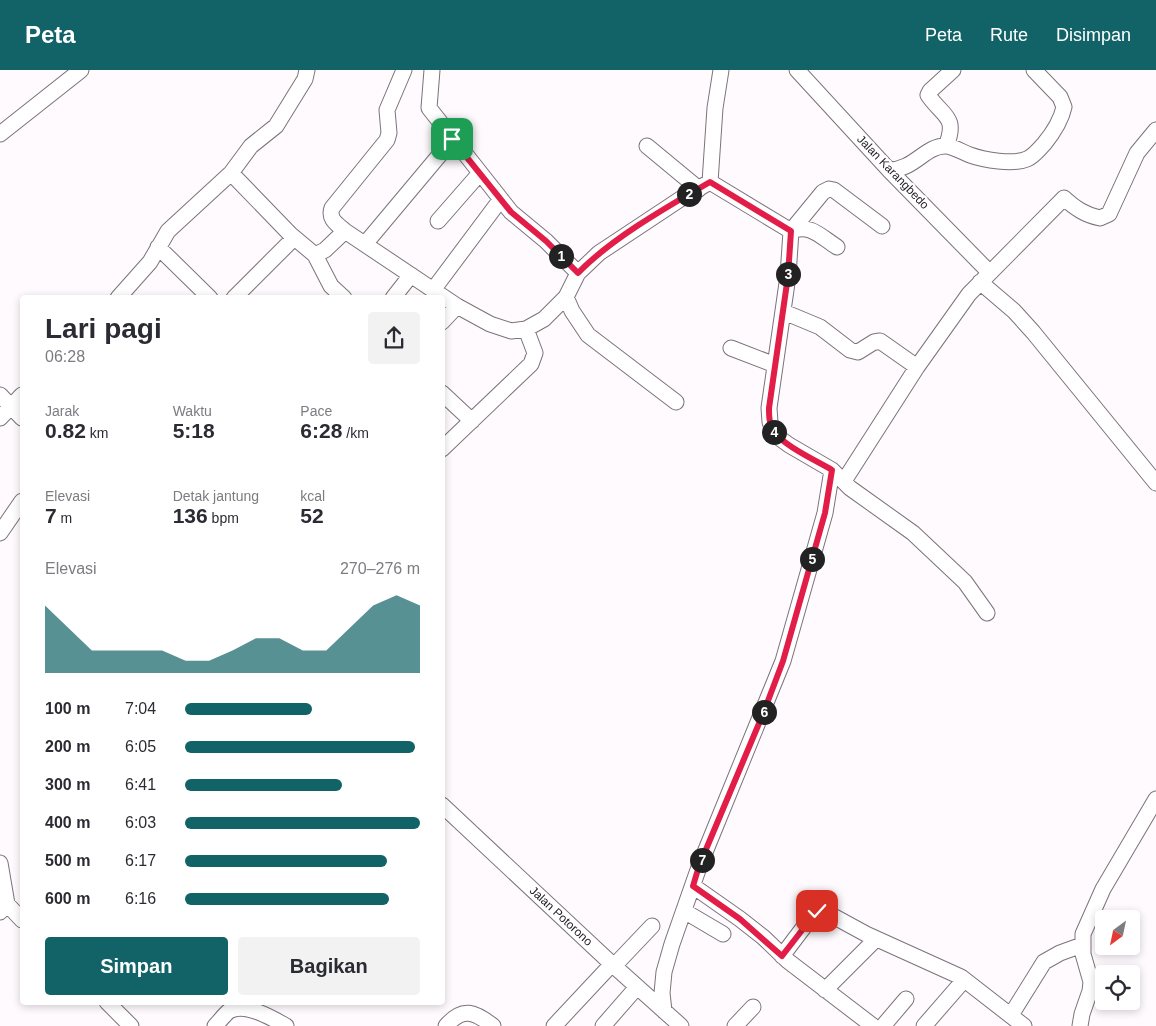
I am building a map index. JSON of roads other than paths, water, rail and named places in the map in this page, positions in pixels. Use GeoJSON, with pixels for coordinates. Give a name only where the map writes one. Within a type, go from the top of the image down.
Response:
{"type":"FeatureCollection","features":[{"type":"Feature","properties":{"kind":"street"},"geometry":{"type":"LineString","coordinates":[[0,134],[81,70]]}},
{"type":"Feature","properties":{"kind":"street"},"geometry":{"type":"LineString","coordinates":[[121,295],[150,262],[168,231],[231,173],[251,146],[279,122],[306,79],[307,70]]}},
{"type":"Feature","properties":{"kind":"street"},"geometry":{"type":"LineString","coordinates":[[404,70],[387,110],[389,133],[387,140],[330,212],[333,220],[345,231],[440,295]]}},
{"type":"Feature","properties":{"kind":"street"},"geometry":{"type":"LineString","coordinates":[[432,70],[430,108],[452,139],[511,212],[546,241],[578,273]]}},
{"type":"Feature","properties":{"kind":"street"},"geometry":{"type":"LineString","coordinates":[[445,298],[498,327],[511,331],[526,329],[544,319],[566,298],[578,273],[599,253],[704,186],[721,70]]}},
{"type":"Feature","properties":{"kind":"street","name":"Jalan Karangbedo"},"geometry":{"type":"LineString","coordinates":[[797,70],[1033,332],[1156,483]]}},
{"type":"Feature","properties":{"kind":"street"},"geometry":{"type":"LineString","coordinates":[[946,146],[951,133],[951,126],[947,117],[928,95],[953,70]]}},
{"type":"Feature","properties":{"kind":"street"},"geometry":{"type":"LineString","coordinates":[[889,170],[905,168],[936,148],[946,146],[972,156],[1003,162],[1027,159],[1052,134],[1064,107],[1060,97],[1034,70]]}},
{"type":"Feature","properties":{"kind":"street"},"geometry":{"type":"LineString","coordinates":[[844,482],[917,367],[969,294],[1064,198],[1075,209],[1093,216],[1100,218],[1109,214],[1137,153],[1156,130]]}},
{"type":"Feature","properties":{"kind":"street"},"geometry":{"type":"LineString","coordinates":[[365,244],[452,139]]}},
{"type":"Feature","properties":{"kind":"street"},"geometry":{"type":"LineString","coordinates":[[647,146],[704,186],[791,231],[808,228],[837,247]]}},
{"type":"Feature","properties":{"kind":"street"},"geometry":{"type":"LineString","coordinates":[[231,173],[294,238],[315,255],[332,286],[341,295]]}},
{"type":"Feature","properties":{"kind":"street"},"geometry":{"type":"LineString","coordinates":[[438,221],[480,173]]}},
{"type":"Feature","properties":{"kind":"street"},"geometry":{"type":"LineString","coordinates":[[882,226],[834,190],[829,189],[823,192],[791,231],[784,312],[769,408],[770,422],[773,431],[778,437],[832,470],[861,496],[913,533],[965,582],[974,592],[987,614]]}},
{"type":"Feature","properties":{"kind":"street"},"geometry":{"type":"LineString","coordinates":[[433,290],[501,199]]}},
{"type":"Feature","properties":{"kind":"street"},"geometry":{"type":"LineString","coordinates":[[315,255],[325,250],[345,231]]}},
{"type":"Feature","properties":{"kind":"street"},"geometry":{"type":"LineString","coordinates":[[237,295],[294,238]]}},
{"type":"Feature","properties":{"kind":"street"},"geometry":{"type":"LineString","coordinates":[[158,248],[207,295]]}},
{"type":"Feature","properties":{"kind":"street"},"geometry":{"type":"LineString","coordinates":[[394,295],[411,275]]}},
{"type":"Feature","properties":{"kind":"street"},"geometry":{"type":"LineString","coordinates":[[566,298],[588,335],[676,402]]}},
{"type":"Feature","properties":{"kind":"street"},"geometry":{"type":"LineString","coordinates":[[445,319],[457,306]]}},
{"type":"Feature","properties":{"kind":"street"},"geometry":{"type":"LineString","coordinates":[[784,312],[820,327],[850,350],[858,352],[874,342],[880,341],[917,367]]}},
{"type":"Feature","properties":{"kind":"street"},"geometry":{"type":"LineString","coordinates":[[445,446],[531,364],[535,353],[526,329]]}},
{"type":"Feature","properties":{"kind":"street"},"geometry":{"type":"LineString","coordinates":[[730,348],[775,366]]}},
{"type":"Feature","properties":{"kind":"street"},"geometry":{"type":"LineString","coordinates":[[0,395],[20,416]]}},
{"type":"Feature","properties":{"kind":"street"},"geometry":{"type":"LineString","coordinates":[[445,396],[472,421]]}},
{"type":"Feature","properties":{"kind":"street"},"geometry":{"type":"LineString","coordinates":[[0,418],[20,397]]}},
{"type":"Feature","properties":{"kind":"street"},"geometry":{"type":"LineString","coordinates":[[664,1011],[662,993],[664,972],[699,866],[763,714],[783,661],[825,513],[832,470]]}},
{"type":"Feature","properties":{"kind":"street"},"geometry":{"type":"LineString","coordinates":[[0,533],[20,504]]}},
{"type":"Feature","properties":{"kind":"street"},"geometry":{"type":"LineString","coordinates":[[1080,1026],[1091,982],[1082,954],[1083,934],[1103,888],[1156,799]]}},
{"type":"Feature","properties":{"kind":"street","name":"Jalan Potorono"},"geometry":{"type":"LineString","coordinates":[[445,808],[681,1026]]}},
{"type":"Feature","properties":{"kind":"street"},"geometry":{"type":"LineString","coordinates":[[0,862],[3,908],[20,919]]}},
{"type":"Feature","properties":{"kind":"street"},"geometry":{"type":"LineString","coordinates":[[693,886],[740,919],[825,990],[855,1021],[873,1026]]}},
{"type":"Feature","properties":{"kind":"street"},"geometry":{"type":"LineString","coordinates":[[684,910],[722,934]]}},
{"type":"Feature","properties":{"kind":"street"},"geometry":{"type":"LineString","coordinates":[[782,956],[817,911],[827,912],[876,939],[954,973],[1024,1026]]}},
{"type":"Feature","properties":{"kind":"street"},"geometry":{"type":"LineString","coordinates":[[563,1023],[613,965],[652,926]]}},
{"type":"Feature","properties":{"kind":"street"},"geometry":{"type":"LineString","coordinates":[[825,990],[876,939]]}},
{"type":"Feature","properties":{"kind":"street"},"geometry":{"type":"LineString","coordinates":[[1011,1015],[1044,962],[1060,953],[1082,945]]}},
{"type":"Feature","properties":{"kind":"street"},"geometry":{"type":"LineString","coordinates":[[924,1026],[964,980]]}},
{"type":"Feature","properties":{"kind":"street"},"geometry":{"type":"LineString","coordinates":[[603,1026],[637,987]]}},
{"type":"Feature","properties":{"kind":"street"},"geometry":{"type":"LineString","coordinates":[[883,1026],[906,999]]}},
{"type":"Feature","properties":{"kind":"street"},"geometry":{"type":"LineString","coordinates":[[110,1005],[131,1026]]}},
{"type":"Feature","properties":{"kind":"street"},"geometry":{"type":"LineString","coordinates":[[735,1026],[753,1007]]}},
{"type":"Feature","properties":{"kind":"street"},"geometry":{"type":"LineString","coordinates":[[215,1026],[230,1011],[240,1009],[250,1010],[271,1017],[286,1026]]}},
{"type":"Feature","properties":{"kind":"street"},"geometry":{"type":"LineString","coordinates":[[446,1026],[456,1017],[466,1014],[475,1014],[493,1026]]}}]}
